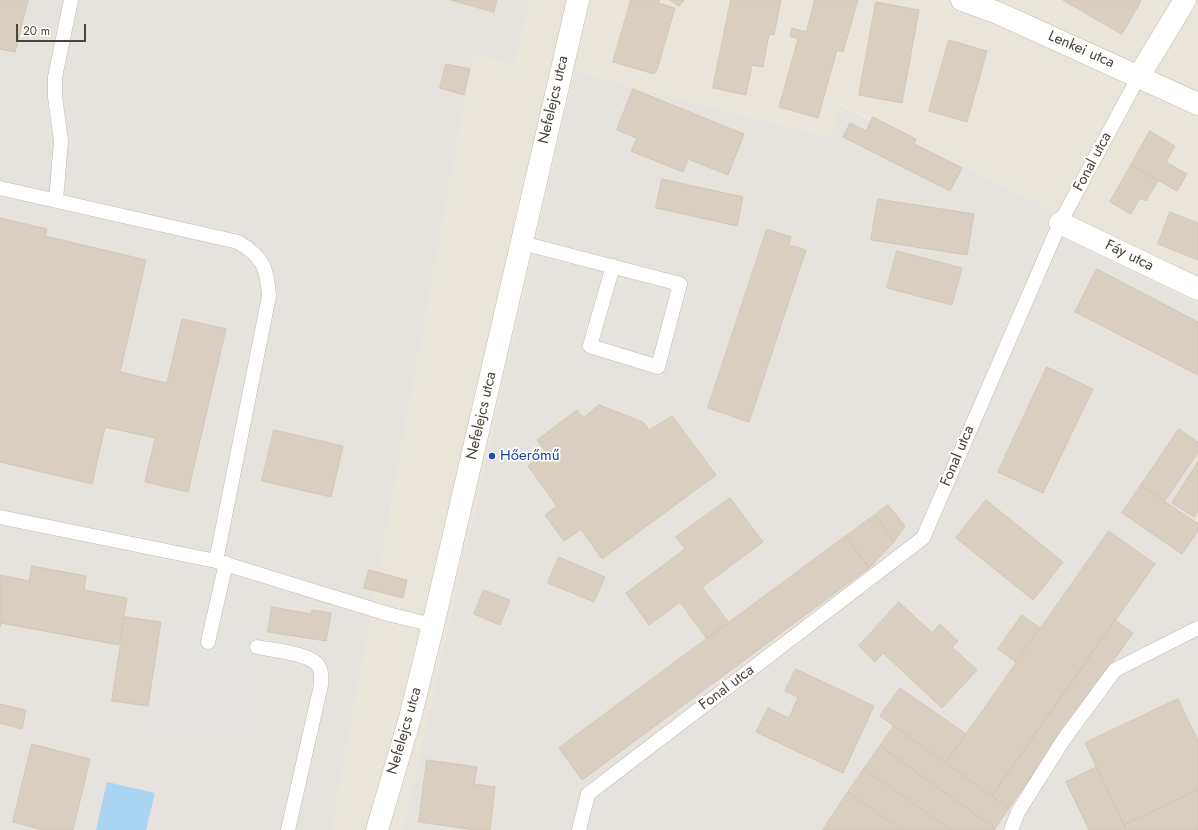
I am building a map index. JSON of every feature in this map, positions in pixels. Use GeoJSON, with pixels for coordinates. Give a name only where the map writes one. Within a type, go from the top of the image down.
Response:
{"type":"FeatureCollection","features":[{"type":"Feature","properties":{"kind":"street","name":"Nefelejcs utca"},"geometry":{"type":"LineString","coordinates":[[377,830],[410,718],[433,625],[578,0]]}},
{"type":"Feature","properties":{"kind":"street","name":"Lenkei utca"},"geometry":{"type":"LineString","coordinates":[[962,0],[998,13],[1198,104]]}},
{"type":"Feature","properties":{"kind":"street","name":"Fonal utca"},"geometry":{"type":"LineString","coordinates":[[1139,76],[1185,0]]}},
{"type":"Feature","properties":{"kind":"street","name":"Fáy utca"},"geometry":{"type":"LineString","coordinates":[[1060,223],[1198,289]]}},
{"type":"Feature","properties":{"kind":"lane"},"geometry":{"type":"LineString","coordinates":[[56,200],[60,123],[55,97],[55,77],[71,0]]}},
{"type":"Feature","properties":{"kind":"lane","name":"Fonal utca"},"geometry":{"type":"LineString","coordinates":[[579,830],[588,794],[923,538],[1060,223],[1139,76]]}},
{"type":"Feature","properties":{"kind":"lane"},"geometry":{"type":"LineString","coordinates":[[0,188],[238,242],[252,250],[262,261],[268,277],[269,296],[208,642]]}},
{"type":"Feature","properties":{"kind":"lane"},"geometry":{"type":"LineString","coordinates":[[522,243],[613,266],[680,284],[658,367],[590,346],[613,266]]}},
{"type":"Feature","properties":{"kind":"lane"},"geometry":{"type":"LineString","coordinates":[[0,517],[221,562],[380,612],[433,625]]}},
{"type":"Feature","properties":{"kind":"lane"},"geometry":{"type":"LineString","coordinates":[[1011,830],[1018,812],[1064,739],[1115,670],[1198,628]]}},
{"type":"Feature","properties":{"kind":"lane"},"geometry":{"type":"LineString","coordinates":[[257,647],[306,657],[315,662],[320,669],[321,685],[288,830]]}},
{"type":"Feature","properties":{"kind":"shaded area"},"geometry":{"type":"Polygon","coordinates":[[[0,0],[531,0],[514,65],[474,55],[332,830],[0,830],[0,0]]]}},
{"type":"Feature","properties":{"kind":"shaded area"},"geometry":{"type":"Polygon","coordinates":[[[531,0],[1198,0],[1198,304],[1069,241],[1044,205],[841,105],[833,137],[574,71],[402,830],[332,830],[474,55],[514,65],[531,0]]]}},
{"type":"Feature","properties":{"kind":"shaded area"},"geometry":{"type":"Polygon","coordinates":[[[574,71],[832,137],[840,105],[1044,205],[1069,241],[1198,304],[1198,830],[402,830],[574,71]]]}},
{"type":"Feature","properties":{"kind":"shaded area"},"geometry":{"type":"Polygon","coordinates":[[[169,621],[259,640],[241,726],[218,721],[215,736],[148,721],[169,621]]]}},
{"type":"Feature","properties":{"kind":"water"},"geometry":{"type":"Polygon","coordinates":[[[107,782],[155,793],[146,830],[96,830],[107,782]]]}},
{"type":"Feature","properties":{"kind":"building"},"geometry":{"type":"Polygon","coordinates":[[[0,0],[28,0],[15,52],[0,49],[0,0]]]}},
{"type":"Feature","properties":{"kind":"building"},"geometry":{"type":"Polygon","coordinates":[[[451,0],[497,0],[494,12],[451,0]]]}},
{"type":"Feature","properties":{"kind":"building"},"geometry":{"type":"Polygon","coordinates":[[[631,0],[660,0],[658,3],[675,8],[657,70],[654,74],[613,62],[631,0]]]}},
{"type":"Feature","properties":{"kind":"building"},"geometry":{"type":"Polygon","coordinates":[[[670,0],[684,0],[679,6],[670,0]]]}},
{"type":"Feature","properties":{"kind":"building"},"geometry":{"type":"Polygon","coordinates":[[[731,0],[781,0],[774,35],[769,34],[763,67],[752,65],[746,95],[713,88],[731,0]]]}},
{"type":"Feature","properties":{"kind":"building"},"geometry":{"type":"Polygon","coordinates":[[[815,0],[858,0],[843,52],[837,50],[818,118],[779,107],[798,39],[790,36],[792,28],[806,32],[815,0]]]}},
{"type":"Feature","properties":{"kind":"building"},"geometry":{"type":"Polygon","coordinates":[[[1063,0],[1140,0],[1141,1],[1122,34],[1063,0]]]}},
{"type":"Feature","properties":{"kind":"building"},"geometry":{"type":"Polygon","coordinates":[[[876,2],[919,10],[902,103],[859,95],[876,2]]]}},
{"type":"Feature","properties":{"kind":"building"},"geometry":{"type":"Polygon","coordinates":[[[949,40],[987,51],[967,122],[929,111],[949,40]]]}},
{"type":"Feature","properties":{"kind":"building"},"geometry":{"type":"Polygon","coordinates":[[[446,64],[470,69],[464,95],[440,88],[446,64]]]}},
{"type":"Feature","properties":{"kind":"building"},"geometry":{"type":"Polygon","coordinates":[[[633,89],[744,134],[728,175],[688,159],[683,172],[631,151],[637,138],[617,130],[633,89]]]}},
{"type":"Feature","properties":{"kind":"building"},"geometry":{"type":"Polygon","coordinates":[[[873,117],[916,139],[914,144],[962,168],[950,191],[843,137],[850,123],[866,131],[873,117]]]}},
{"type":"Feature","properties":{"kind":"building"},"geometry":{"type":"Polygon","coordinates":[[[1150,131],[1175,146],[1166,162],[1187,174],[1177,191],[1131,165],[1150,131]]]}},
{"type":"Feature","properties":{"kind":"building"},"geometry":{"type":"Polygon","coordinates":[[[1131,165],[1158,181],[1146,201],[1140,198],[1131,214],[1110,202],[1131,165]]]}},
{"type":"Feature","properties":{"kind":"building"},"geometry":{"type":"Polygon","coordinates":[[[662,179],[743,197],[737,226],[656,208],[662,179]]]}},
{"type":"Feature","properties":{"kind":"building"},"geometry":{"type":"Polygon","coordinates":[[[878,199],[974,214],[967,255],[871,240],[878,199]]]}},
{"type":"Feature","properties":{"kind":"building"},"geometry":{"type":"Polygon","coordinates":[[[1170,212],[1198,223],[1198,260],[1158,244],[1170,212]]]}},
{"type":"Feature","properties":{"kind":"building"},"geometry":{"type":"Polygon","coordinates":[[[0,218],[47,229],[45,236],[146,260],[120,372],[167,383],[182,319],[226,329],[188,492],[145,482],[155,438],[105,427],[92,484],[0,462],[0,218]]]}},
{"type":"Feature","properties":{"kind":"building"},"geometry":{"type":"Polygon","coordinates":[[[767,229],[791,237],[789,245],[806,250],[749,422],[708,408],[767,229]]]}},
{"type":"Feature","properties":{"kind":"building"},"geometry":{"type":"Polygon","coordinates":[[[897,251],[962,268],[952,305],[887,288],[897,251]]]}},
{"type":"Feature","properties":{"kind":"building"},"geometry":{"type":"Polygon","coordinates":[[[1097,269],[1198,322],[1198,375],[1075,312],[1097,269]]]}},
{"type":"Feature","properties":{"kind":"building"},"geometry":{"type":"Polygon","coordinates":[[[1047,367],[1093,389],[1043,493],[998,472],[1047,367]]]}},
{"type":"Feature","properties":{"kind":"building"},"geometry":{"type":"Polygon","coordinates":[[[599,405],[643,422],[649,430],[672,416],[716,475],[602,559],[581,529],[564,541],[545,515],[557,506],[528,466],[546,452],[537,440],[577,410],[583,418],[599,405]]]}},
{"type":"Feature","properties":{"kind":"building"},"geometry":{"type":"Polygon","coordinates":[[[1179,429],[1198,442],[1198,452],[1165,501],[1141,485],[1179,429]]]}},
{"type":"Feature","properties":{"kind":"building"},"geometry":{"type":"Polygon","coordinates":[[[274,430],[343,446],[331,497],[262,481],[274,430]]]}},
{"type":"Feature","properties":{"kind":"building"},"geometry":{"type":"Polygon","coordinates":[[[1198,462],[1198,511],[1194,517],[1172,503],[1198,462]]]}},
{"type":"Feature","properties":{"kind":"building"},"geometry":{"type":"Polygon","coordinates":[[[1141,485],[1198,524],[1198,531],[1182,554],[1122,513],[1141,485]]]}},
{"type":"Feature","properties":{"kind":"building"},"geometry":{"type":"Polygon","coordinates":[[[730,498],[763,542],[702,587],[729,623],[707,639],[680,602],[649,625],[626,593],[685,549],[676,537],[730,498]]]}},
{"type":"Feature","properties":{"kind":"building"},"geometry":{"type":"Polygon","coordinates":[[[986,500],[1063,562],[1033,600],[956,538],[986,500]]]}},
{"type":"Feature","properties":{"kind":"building"},"geometry":{"type":"Polygon","coordinates":[[[888,505],[905,526],[894,542],[875,515],[888,505]]]}},
{"type":"Feature","properties":{"kind":"building"},"geometry":{"type":"Polygon","coordinates":[[[875,515],[894,542],[869,568],[846,536],[875,515]]]}},
{"type":"Feature","properties":{"kind":"building"},"geometry":{"type":"Polygon","coordinates":[[[1109,531],[1155,564],[992,796],[946,763],[1109,531]]]}},
{"type":"Feature","properties":{"kind":"building"},"geometry":{"type":"Polygon","coordinates":[[[846,536],[869,568],[582,780],[559,748],[846,536]]]}},
{"type":"Feature","properties":{"kind":"building"},"geometry":{"type":"Polygon","coordinates":[[[559,557],[605,577],[594,602],[548,583],[559,557]]]}},
{"type":"Feature","properties":{"kind":"building"},"geometry":{"type":"Polygon","coordinates":[[[32,566],[86,576],[84,590],[127,598],[119,645],[1,623],[0,627],[0,575],[29,581],[32,566]]]}},
{"type":"Feature","properties":{"kind":"building"},"geometry":{"type":"Polygon","coordinates":[[[369,570],[407,580],[403,598],[364,588],[369,570]]]}},
{"type":"Feature","properties":{"kind":"building"},"geometry":{"type":"Polygon","coordinates":[[[484,590],[510,600],[500,625],[474,614],[484,590]]]}},
{"type":"Feature","properties":{"kind":"building"},"geometry":{"type":"Polygon","coordinates":[[[899,602],[932,633],[940,624],[958,641],[952,647],[977,670],[942,708],[883,653],[875,662],[859,646],[899,602]]]}},
{"type":"Feature","properties":{"kind":"building"},"geometry":{"type":"Polygon","coordinates":[[[272,607],[311,614],[312,610],[331,613],[326,641],[268,632],[272,607]]]}},
{"type":"Feature","properties":{"kind":"building"},"geometry":{"type":"Polygon","coordinates":[[[1022,615],[1040,628],[1016,662],[998,649],[1022,615]]]}},
{"type":"Feature","properties":{"kind":"building"},"geometry":{"type":"Polygon","coordinates":[[[125,617],[161,622],[148,706],[112,701],[125,617]]]}},
{"type":"Feature","properties":{"kind":"building"},"geometry":{"type":"Polygon","coordinates":[[[1115,620],[1133,633],[1009,808],[992,796],[1115,620]]]}},
{"type":"Feature","properties":{"kind":"building"},"geometry":{"type":"Polygon","coordinates":[[[796,669],[874,706],[843,773],[756,732],[768,708],[789,718],[798,697],[785,691],[796,669]]]}},
{"type":"Feature","properties":{"kind":"building"},"geometry":{"type":"Polygon","coordinates":[[[900,688],[966,734],[946,763],[880,716],[900,688]]]}},
{"type":"Feature","properties":{"kind":"building"},"geometry":{"type":"Polygon","coordinates":[[[1178,699],[1198,741],[1198,790],[1124,825],[1085,743],[1178,699]]]}},
{"type":"Feature","properties":{"kind":"building"},"geometry":{"type":"Polygon","coordinates":[[[0,704],[26,710],[22,729],[0,723],[0,704]]]}},
{"type":"Feature","properties":{"kind":"building"},"geometry":{"type":"Polygon","coordinates":[[[894,726],[1009,808],[995,828],[880,746],[894,726]]]}},
{"type":"Feature","properties":{"kind":"building"},"geometry":{"type":"Polygon","coordinates":[[[32,744],[90,759],[73,830],[43,830],[13,822],[32,744]]]}},
{"type":"Feature","properties":{"kind":"building"},"geometry":{"type":"Polygon","coordinates":[[[880,746],[995,828],[994,830],[951,830],[864,769],[880,746]]]}},
{"type":"Feature","properties":{"kind":"building"},"geometry":{"type":"Polygon","coordinates":[[[427,760],[477,767],[474,784],[495,787],[490,830],[475,830],[419,822],[427,760]]]}},
{"type":"Feature","properties":{"kind":"building"},"geometry":{"type":"Polygon","coordinates":[[[1097,767],[1126,830],[1089,830],[1066,782],[1097,767]]]}},
{"type":"Feature","properties":{"kind":"building"},"geometry":{"type":"Polygon","coordinates":[[[864,769],[951,830],[902,830],[848,792],[864,769]]]}},
{"type":"Feature","properties":{"kind":"building"},"geometry":{"type":"Polygon","coordinates":[[[1198,790],[1198,830],[1126,830],[1124,825],[1198,790]]]}},
{"type":"Feature","properties":{"kind":"building"},"geometry":{"type":"Polygon","coordinates":[[[848,792],[902,830],[823,830],[848,792]]]}},
{"type":"Feature","properties":{"kind":"place","name":"Hőerőmű"},"geometry":{"type":"Point","coordinates":[492,456]}}]}
